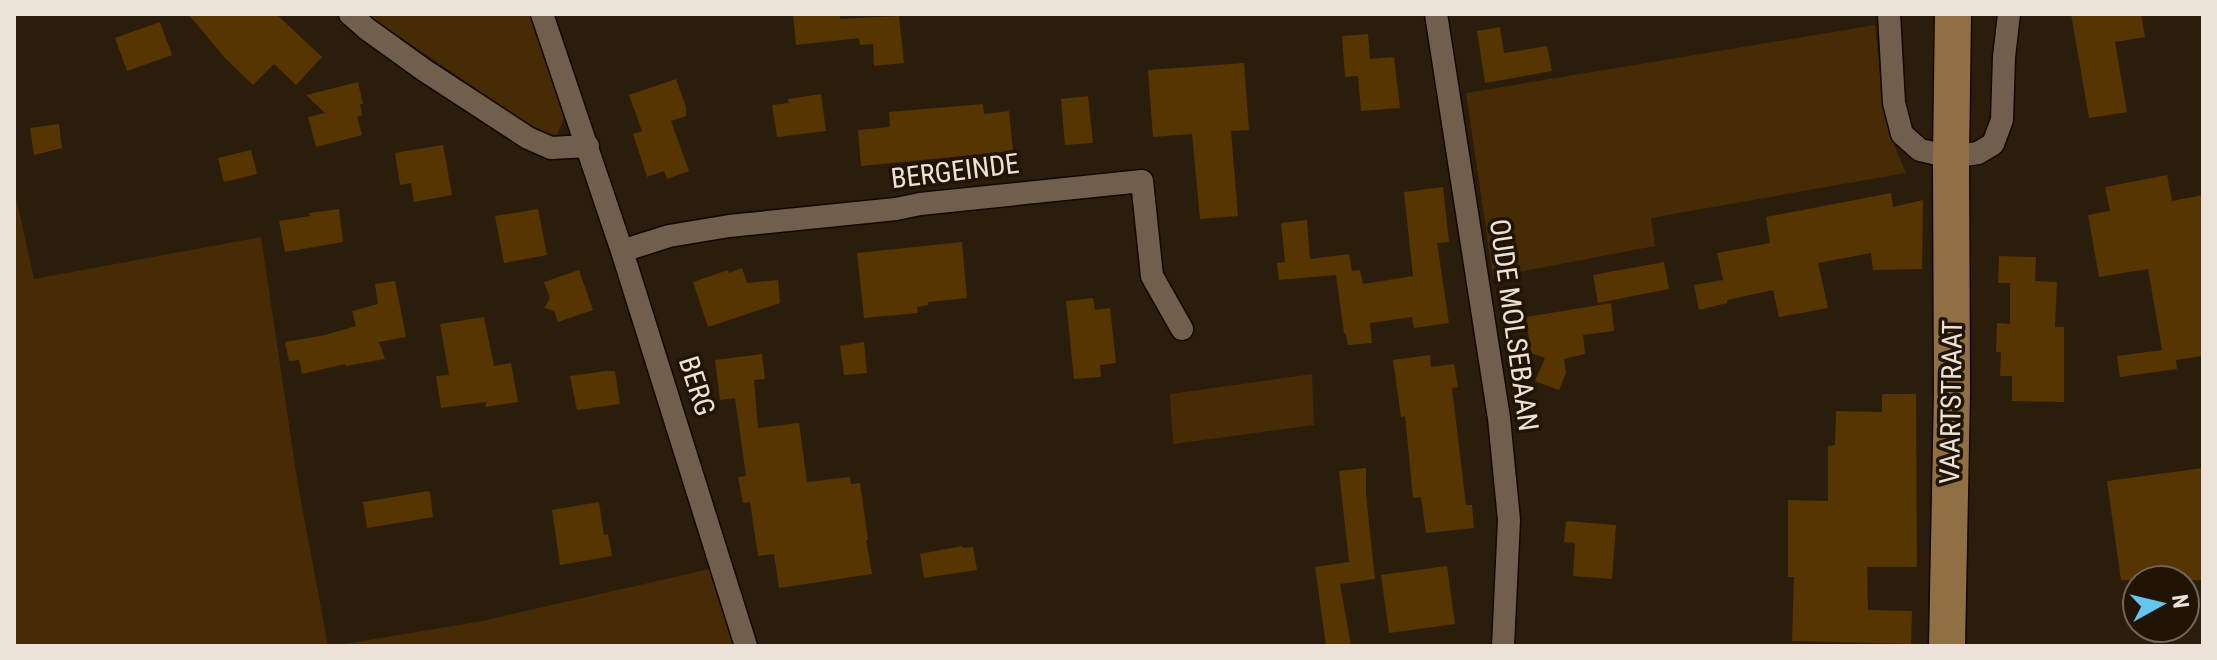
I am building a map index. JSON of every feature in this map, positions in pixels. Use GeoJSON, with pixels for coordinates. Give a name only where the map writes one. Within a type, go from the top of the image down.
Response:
{"type":"FeatureCollection","features":[{"type":"Feature","properties":{"kind":"main road","name":"VAARTSTRAAT"},"geometry":{"type":"LineString","coordinates":[[1947,646],[1952,392],[1953,14]]}},
{"type":"Feature","properties":{"kind":"street"},"geometry":{"type":"LineString","coordinates":[[350,14],[424,70],[528,138],[551,148],[588,146]]}},
{"type":"Feature","properties":{"kind":"street","name":"BERG"},"geometry":{"type":"LineString","coordinates":[[542,14],[622,251],[746,646]]}},
{"type":"Feature","properties":{"kind":"street","name":"OUDE MOLSEBAAN"},"geometry":{"type":"LineString","coordinates":[[1436,14],[1499,418],[1509,520],[1503,646]]}},
{"type":"Feature","properties":{"kind":"street"},"geometry":{"type":"LineString","coordinates":[[1889,14],[1894,103],[1902,134],[1920,150],[1951,157],[1978,153],[1993,144],[2002,120],[2009,14]]}},
{"type":"Feature","properties":{"kind":"street","name":"BERGEINDE"},"geometry":{"type":"LineString","coordinates":[[622,251],[669,236],[729,226],[1142,181],[1152,276],[1182,329]]}},
{"type":"Feature","properties":{"kind":"shaded area"},"geometry":{"type":"Polygon","coordinates":[[[366,14],[530,14],[566,114],[557,135],[542,133],[366,14]]]}},
{"type":"Feature","properties":{"kind":"shaded area"},"geometry":{"type":"Polygon","coordinates":[[[1875,25],[1883,103],[1892,140],[1906,173],[1651,218],[1655,246],[1493,277],[1466,93],[1875,25]]]}},
{"type":"Feature","properties":{"kind":"shaded area"},"geometry":{"type":"Polygon","coordinates":[[[14,188],[34,279],[261,237],[298,485],[328,646],[14,646],[14,188]]]}},
{"type":"Feature","properties":{"kind":"shaded area"},"geometry":{"type":"Polygon","coordinates":[[[1312,374],[1314,425],[1173,444],[1170,394],[1312,374]]]}},
{"type":"Feature","properties":{"kind":"shaded area"},"geometry":{"type":"Polygon","coordinates":[[[714,568],[736,646],[332,646],[482,621],[714,568]]]}},
{"type":"Feature","properties":{"kind":"building"},"geometry":{"type":"Polygon","coordinates":[[[188,14],[276,14],[322,57],[296,85],[274,64],[253,85],[188,14]]]}},
{"type":"Feature","properties":{"kind":"building"},"geometry":{"type":"Polygon","coordinates":[[[793,14],[840,14],[840,19],[899,16],[904,63],[874,66],[873,44],[860,45],[859,38],[796,45],[793,14]]]}},
{"type":"Feature","properties":{"kind":"building"},"geometry":{"type":"Polygon","coordinates":[[[2071,14],[2141,14],[2145,37],[2115,42],[2127,112],[2089,118],[2071,14]]]}},
{"type":"Feature","properties":{"kind":"building"},"geometry":{"type":"Polygon","coordinates":[[[160,22],[172,55],[127,71],[115,38],[160,22]]]}},
{"type":"Feature","properties":{"kind":"building"},"geometry":{"type":"Polygon","coordinates":[[[1500,27],[1504,53],[1547,46],[1552,71],[1485,83],[1477,31],[1500,27]]]}},
{"type":"Feature","properties":{"kind":"building"},"geometry":{"type":"Polygon","coordinates":[[[1368,34],[1370,59],[1394,57],[1400,108],[1361,111],[1358,76],[1345,77],[1342,36],[1368,34]]]}},
{"type":"Feature","properties":{"kind":"building"},"geometry":{"type":"Polygon","coordinates":[[[1244,63],[1249,130],[1231,131],[1238,216],[1200,219],[1192,134],[1153,137],[1148,70],[1244,63]]]}},
{"type":"Feature","properties":{"kind":"building"},"geometry":{"type":"Polygon","coordinates":[[[676,79],[686,116],[671,121],[689,171],[667,179],[664,171],[647,177],[633,134],[642,131],[629,95],[676,79]]]}},
{"type":"Feature","properties":{"kind":"building"},"geometry":{"type":"Polygon","coordinates":[[[358,82],[363,104],[360,104],[362,115],[357,117],[362,135],[316,147],[308,117],[325,113],[306,95],[358,82]]]}},
{"type":"Feature","properties":{"kind":"building"},"geometry":{"type":"Polygon","coordinates":[[[821,94],[826,131],[777,137],[772,105],[821,94]]]}},
{"type":"Feature","properties":{"kind":"building"},"geometry":{"type":"Polygon","coordinates":[[[1088,96],[1093,143],[1065,145],[1061,99],[1088,96]]]}},
{"type":"Feature","properties":{"kind":"building"},"geometry":{"type":"Polygon","coordinates":[[[983,104],[984,114],[1009,111],[1013,151],[861,166],[858,130],[890,127],[889,112],[983,104]]]}},
{"type":"Feature","properties":{"kind":"building"},"geometry":{"type":"Polygon","coordinates":[[[59,124],[62,148],[34,155],[30,128],[59,124]]]}},
{"type":"Feature","properties":{"kind":"building"},"geometry":{"type":"Polygon","coordinates":[[[443,145],[452,195],[414,202],[411,183],[400,185],[395,153],[443,145]]]}},
{"type":"Feature","properties":{"kind":"building"},"geometry":{"type":"Polygon","coordinates":[[[251,150],[257,174],[224,182],[218,158],[251,150]]]}},
{"type":"Feature","properties":{"kind":"building"},"geometry":{"type":"Polygon","coordinates":[[[2167,175],[2172,201],[2203,195],[2203,356],[2176,360],[2177,369],[2120,377],[2117,356],[2162,350],[2148,269],[2099,277],[2088,215],[2110,211],[2105,187],[2167,175]]]}},
{"type":"Feature","properties":{"kind":"building"},"geometry":{"type":"Polygon","coordinates":[[[1443,187],[1449,242],[1437,243],[1449,323],[1414,328],[1412,317],[1370,323],[1372,343],[1348,345],[1336,275],[1279,280],[1277,263],[1285,262],[1281,223],[1307,220],[1310,259],[1349,254],[1352,271],[1360,270],[1363,284],[1413,276],[1404,192],[1443,187]]]}},
{"type":"Feature","properties":{"kind":"building"},"geometry":{"type":"Polygon","coordinates":[[[1891,193],[1893,207],[1923,200],[1922,269],[1873,270],[1871,253],[1818,263],[1828,308],[1779,317],[1773,290],[1699,310],[1694,285],[1723,280],[1717,253],[1770,243],[1766,217],[1891,193]]]}},
{"type":"Feature","properties":{"kind":"building"},"geometry":{"type":"Polygon","coordinates":[[[339,209],[343,242],[285,252],[279,221],[339,209]]]}},
{"type":"Feature","properties":{"kind":"building"},"geometry":{"type":"Polygon","coordinates":[[[538,209],[547,255],[504,263],[495,216],[538,209]]]}},
{"type":"Feature","properties":{"kind":"building"},"geometry":{"type":"Polygon","coordinates":[[[962,242],[967,298],[928,302],[928,305],[917,307],[918,313],[864,318],[857,253],[962,242]]]}},
{"type":"Feature","properties":{"kind":"building"},"geometry":{"type":"Polygon","coordinates":[[[1999,256],[2036,257],[2035,281],[2057,282],[2055,327],[2064,327],[2064,402],[2012,401],[2012,376],[2000,376],[2001,352],[1996,352],[1997,323],[2010,324],[2010,283],[1998,283],[1999,256]]]}},
{"type":"Feature","properties":{"kind":"building"},"geometry":{"type":"Polygon","coordinates":[[[1664,262],[1669,289],[1598,303],[1593,275],[1664,262]]]}},
{"type":"Feature","properties":{"kind":"building"},"geometry":{"type":"Polygon","coordinates":[[[742,268],[747,283],[778,280],[780,303],[708,327],[693,282],[742,268]]]}},
{"type":"Feature","properties":{"kind":"building"},"geometry":{"type":"Polygon","coordinates":[[[579,270],[593,310],[558,322],[554,311],[544,308],[550,298],[544,282],[579,270]]]}},
{"type":"Feature","properties":{"kind":"building"},"geometry":{"type":"Polygon","coordinates":[[[395,281],[406,337],[379,342],[385,359],[302,374],[299,360],[289,361],[285,342],[356,326],[352,311],[378,304],[375,284],[395,281]]]}},
{"type":"Feature","properties":{"kind":"building"},"geometry":{"type":"Polygon","coordinates":[[[1093,298],[1095,310],[1110,308],[1116,363],[1100,365],[1101,377],[1074,379],[1066,301],[1093,298]]]}},
{"type":"Feature","properties":{"kind":"building"},"geometry":{"type":"Polygon","coordinates":[[[1611,303],[1614,331],[1583,335],[1585,354],[1564,359],[1566,373],[1559,390],[1535,381],[1545,358],[1531,353],[1526,317],[1611,303]]]}},
{"type":"Feature","properties":{"kind":"building"},"geometry":{"type":"Polygon","coordinates":[[[484,317],[494,366],[511,363],[518,402],[486,407],[486,402],[441,408],[436,376],[449,375],[440,324],[484,317]]]}},
{"type":"Feature","properties":{"kind":"building"},"geometry":{"type":"Polygon","coordinates":[[[864,342],[867,373],[844,375],[840,346],[864,342]]]}},
{"type":"Feature","properties":{"kind":"building"},"geometry":{"type":"Polygon","coordinates":[[[762,354],[765,379],[754,380],[758,428],[799,423],[807,482],[850,477],[851,484],[860,483],[872,574],[779,588],[774,554],[758,556],[750,502],[743,503],[738,477],[746,476],[735,398],[720,400],[715,360],[762,354]]]}},
{"type":"Feature","properties":{"kind":"building"},"geometry":{"type":"Polygon","coordinates":[[[1430,355],[1431,367],[1454,364],[1458,387],[1452,388],[1466,505],[1472,505],[1474,528],[1426,533],[1421,497],[1413,498],[1405,416],[1401,417],[1393,360],[1430,355]]]}},
{"type":"Feature","properties":{"kind":"building"},"geometry":{"type":"Polygon","coordinates":[[[615,371],[620,404],[577,410],[570,376],[615,371]]]}},
{"type":"Feature","properties":{"kind":"building"},"geometry":{"type":"Polygon","coordinates":[[[1882,394],[1916,394],[1917,567],[1867,567],[1868,610],[1912,611],[1911,644],[1792,641],[1794,577],[1788,577],[1788,500],[1828,501],[1828,446],[1835,445],[1836,411],[1882,412],[1882,394]]]}},
{"type":"Feature","properties":{"kind":"building"},"geometry":{"type":"Polygon","coordinates":[[[1366,468],[1375,579],[1340,584],[1351,646],[1326,646],[1315,567],[1349,562],[1339,471],[1366,468]]]}},
{"type":"Feature","properties":{"kind":"building"},"geometry":{"type":"Polygon","coordinates":[[[2203,468],[2203,580],[2201,564],[2121,564],[2121,580],[2107,481],[2203,468]]]}},
{"type":"Feature","properties":{"kind":"building"},"geometry":{"type":"Polygon","coordinates":[[[428,491],[433,517],[367,528],[363,502],[428,491]]]}},
{"type":"Feature","properties":{"kind":"building"},"geometry":{"type":"Polygon","coordinates":[[[599,502],[604,535],[608,534],[612,556],[560,565],[552,510],[599,502]]]}},
{"type":"Feature","properties":{"kind":"building"},"geometry":{"type":"Polygon","coordinates":[[[1566,521],[1616,525],[1612,579],[1573,576],[1575,543],[1564,542],[1566,521]]]}},
{"type":"Feature","properties":{"kind":"building"},"geometry":{"type":"Polygon","coordinates":[[[962,546],[973,547],[977,570],[924,578],[920,554],[962,546]]]}},
{"type":"Feature","properties":{"kind":"building"},"geometry":{"type":"Polygon","coordinates":[[[1447,566],[1455,624],[1389,633],[1381,575],[1447,566]]]}}]}
